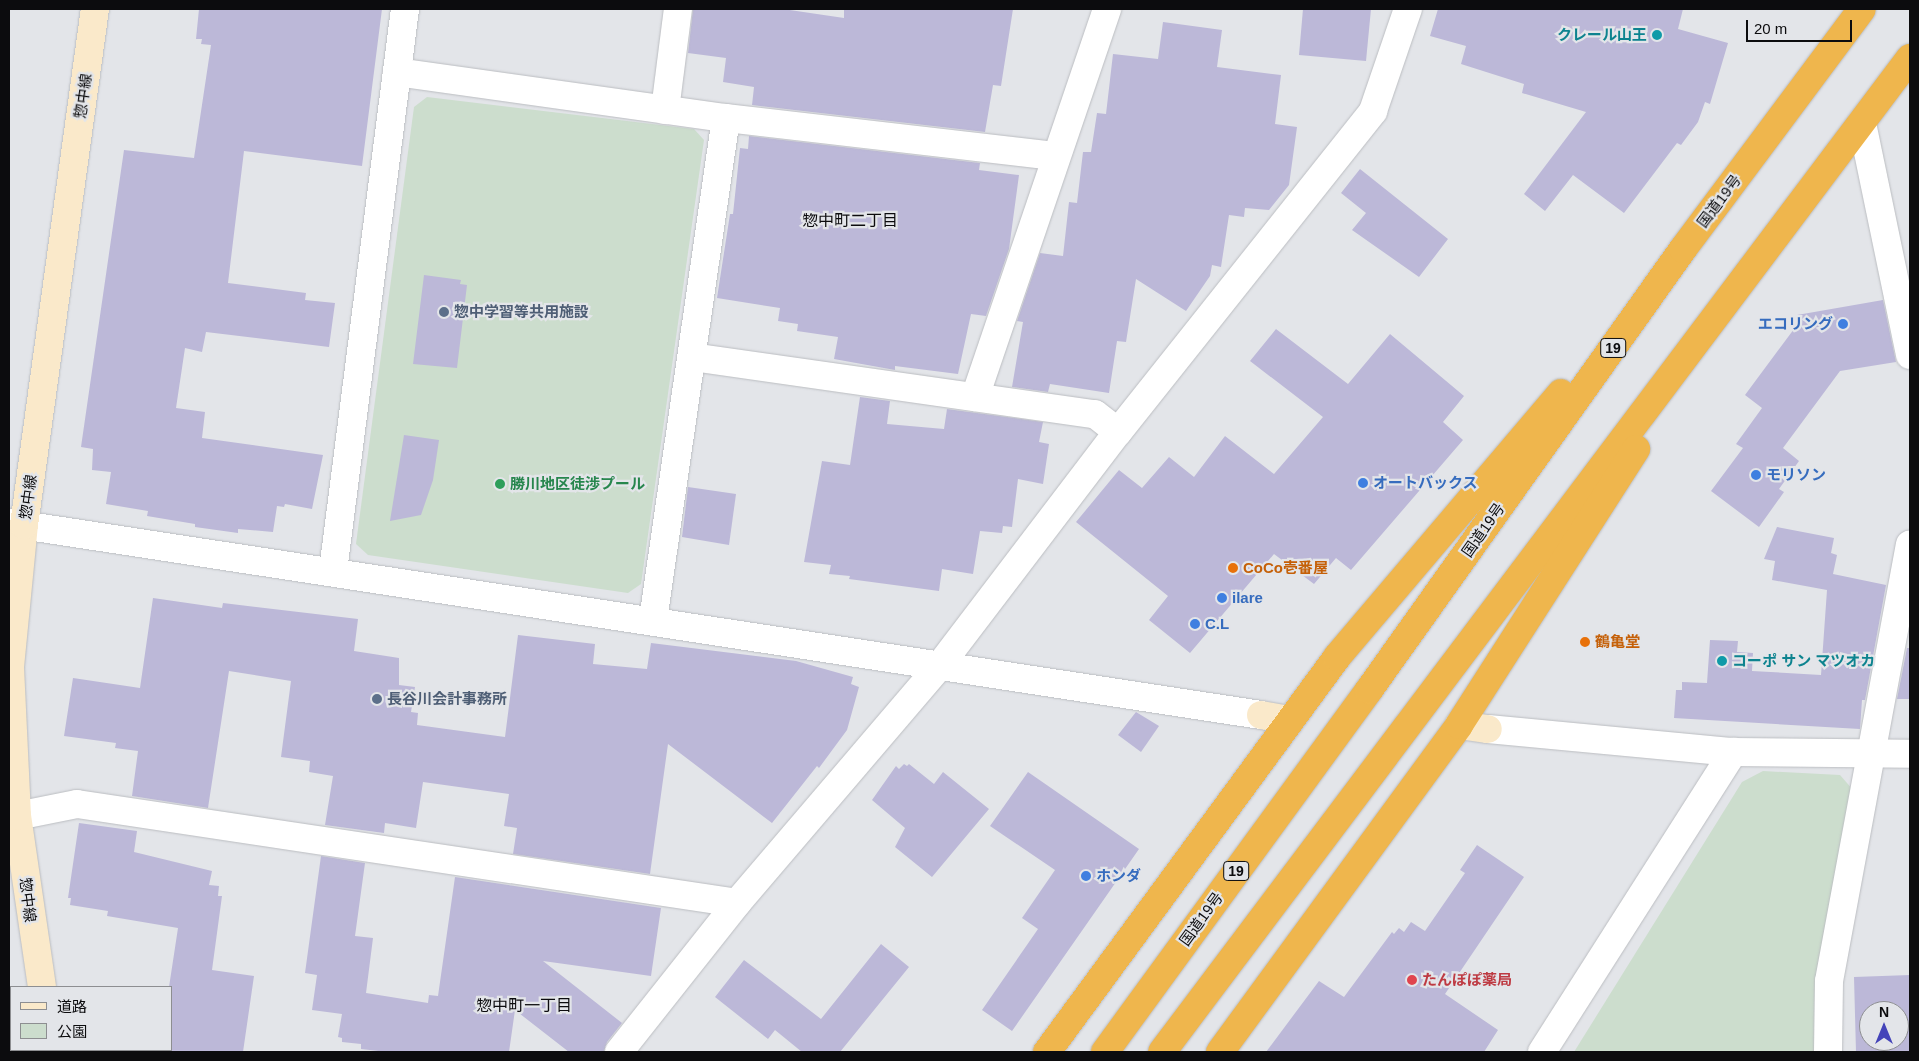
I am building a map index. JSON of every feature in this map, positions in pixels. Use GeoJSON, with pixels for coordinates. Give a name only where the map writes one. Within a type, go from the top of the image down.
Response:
{"type":"FeatureCollection","features":[{"type":"Feature","properties":{"kind":"highway","name":"国道19号"},"geometry":{"type":"LineString","coordinates":[[1105,1052],[1369,690],[1683,249],[1862,9]]}},
{"type":"Feature","properties":{"kind":"highway"},"geometry":{"type":"LineString","coordinates":[[1162,1052],[1421,704],[1742,284],[1910,58]]}},
{"type":"Feature","properties":{"kind":"highway"},"geometry":{"type":"LineString","coordinates":[[1047,1052],[1337,657],[1683,249]]}},
{"type":"Feature","properties":{"kind":"highway"},"geometry":{"type":"LineString","coordinates":[[1220,1052],[1459,725],[1742,284]]}},
{"type":"Feature","properties":{"kind":"street","name":"惣中線"},"geometry":{"type":"LineString","coordinates":[[42,986],[17,816],[10,667],[16,524],[95,9]]}},
{"type":"Feature","properties":{"kind":"street"},"geometry":{"type":"LineString","coordinates":[[333,570],[405,9]]}},
{"type":"Feature","properties":{"kind":"street"},"geometry":{"type":"LineString","coordinates":[[665,110],[678,9]]}},
{"type":"Feature","properties":{"kind":"street"},"geometry":{"type":"LineString","coordinates":[[975,397],[1107,9]]}},
{"type":"Feature","properties":{"kind":"street"},"geometry":{"type":"LineString","coordinates":[[619,1052],[737,903],[940,664],[1118,432],[1374,111],[1408,9]]}},
{"type":"Feature","properties":{"kind":"street"},"geometry":{"type":"LineString","coordinates":[[397,72],[726,118],[1056,156]]}},
{"type":"Feature","properties":{"kind":"street"},"geometry":{"type":"LineString","coordinates":[[653,620],[726,118]]}},
{"type":"Feature","properties":{"kind":"street"},"geometry":{"type":"LineString","coordinates":[[1862,123],[1910,355]]}},
{"type":"Feature","properties":{"kind":"street"},"geometry":{"type":"LineString","coordinates":[[692,358],[1095,414],[1118,432]]}},
{"type":"Feature","properties":{"kind":"street"},"geometry":{"type":"LineString","coordinates":[[16,524],[333,570],[1290,720]]}},
{"type":"Feature","properties":{"kind":"street"},"geometry":{"type":"LineString","coordinates":[[1828,1052],[1829,981],[1910,544]]}},
{"type":"Feature","properties":{"kind":"street"},"geometry":{"type":"LineString","coordinates":[[1459,725],[1733,752],[1910,754]]}},
{"type":"Feature","properties":{"kind":"street"},"geometry":{"type":"LineString","coordinates":[[1542,1052],[1733,752]]}},
{"type":"Feature","properties":{"kind":"street"},"geometry":{"type":"LineString","coordinates":[[17,816],[77,804],[737,903]]}},
{"type":"Feature","properties":{"kind":"green space"},"geometry":{"type":"Polygon","coordinates":[[[427,97],[694,129],[704,140],[641,584],[628,593],[368,555],[356,544],[414,107],[427,97]]]}},
{"type":"Feature","properties":{"kind":"green space"},"geometry":{"type":"Polygon","coordinates":[[[1763,771],[1840,775],[1854,791],[1816,1052],[1574,1052],[1742,782],[1763,771]]]}},
{"type":"Feature","properties":{"kind":"building"},"geometry":{"type":"Polygon","coordinates":[[[199,9],[382,9],[362,166],[244,151],[228,283],[306,293],[305,300],[335,303],[329,347],[206,332],[202,352],[185,348],[176,408],[205,412],[202,438],[323,455],[312,509],[285,504],[284,507],[277,506],[273,532],[238,529],[238,533],[195,527],[195,524],[147,516],[148,511],[106,504],[111,472],[92,470],[93,449],[81,447],[124,150],[194,158],[211,45],[201,44],[202,39],[196,39],[199,9]]]}},
{"type":"Feature","properties":{"kind":"building"},"geometry":{"type":"Polygon","coordinates":[[[693,9],[783,9],[844,18],[844,9],[1013,9],[1001,86],[993,85],[985,132],[752,105],[754,87],[723,82],[726,58],[688,53],[693,9]]]}},
{"type":"Feature","properties":{"kind":"building"},"geometry":{"type":"Polygon","coordinates":[[[1303,9],[1371,9],[1366,61],[1299,55],[1303,9]]]}},
{"type":"Feature","properties":{"kind":"building"},"geometry":{"type":"Polygon","coordinates":[[[1438,9],[1683,9],[1678,29],[1728,43],[1710,104],[1705,102],[1698,122],[1681,145],[1677,143],[1624,213],[1573,175],[1545,211],[1524,194],[1586,112],[1522,93],[1524,84],[1461,64],[1466,46],[1430,36],[1438,9]]]}},
{"type":"Feature","properties":{"kind":"building"},"geometry":{"type":"Polygon","coordinates":[[[1163,22],[1222,30],[1217,67],[1281,75],[1275,124],[1297,127],[1289,185],[1269,210],[1245,208],[1244,217],[1229,215],[1221,267],[1212,265],[1210,276],[1186,311],[1136,279],[1126,342],[1117,341],[1109,393],[1050,384],[1048,392],[1012,387],[1023,322],[1017,321],[1040,253],[1063,256],[1069,202],[1077,203],[1083,152],[1091,152],[1097,113],[1106,114],[1113,54],[1158,59],[1163,22]]]}},
{"type":"Feature","properties":{"kind":"building"},"geometry":{"type":"Polygon","coordinates":[[[749,136],[980,163],[979,170],[1019,175],[1009,249],[986,316],[971,314],[958,374],[895,366],[895,370],[834,359],[838,337],[797,331],[798,324],[778,321],[780,308],[717,298],[730,214],[733,214],[740,148],[748,149],[749,136]]]}},
{"type":"Feature","properties":{"kind":"building"},"geometry":{"type":"Polygon","coordinates":[[[1360,169],[1448,239],[1419,277],[1352,230],[1366,213],[1341,193],[1360,169]]]}},
{"type":"Feature","properties":{"kind":"building"},"geometry":{"type":"Polygon","coordinates":[[[424,275],[461,280],[460,284],[467,285],[457,368],[413,364],[424,275]]]}},
{"type":"Feature","properties":{"kind":"building"},"geometry":{"type":"Polygon","coordinates":[[[1883,300],[1896,362],[1840,371],[1783,448],[1799,461],[1779,489],[1784,492],[1759,527],[1711,491],[1743,448],[1736,444],[1762,408],[1745,395],[1794,329],[1800,328],[1797,315],[1883,300]]]}},
{"type":"Feature","properties":{"kind":"building"},"geometry":{"type":"Polygon","coordinates":[[[1276,329],[1348,384],[1390,334],[1464,396],[1443,422],[1463,440],[1351,570],[1336,558],[1314,584],[1274,554],[1190,653],[1149,620],[1168,596],[1076,522],[1119,470],[1142,488],[1169,457],[1194,477],[1225,436],[1274,474],[1323,417],[1250,361],[1276,329]]]}},
{"type":"Feature","properties":{"kind":"building"},"geometry":{"type":"Polygon","coordinates":[[[860,397],[890,401],[887,424],[944,429],[947,409],[1043,422],[1039,442],[1049,444],[1043,484],[1018,479],[1012,527],[1003,526],[1002,533],[980,531],[973,574],[942,569],[939,591],[849,579],[850,576],[829,574],[831,565],[804,562],[822,461],[850,465],[860,397]]]}},
{"type":"Feature","properties":{"kind":"building"},"geometry":{"type":"Polygon","coordinates":[[[404,435],[439,440],[433,480],[421,515],[390,521],[404,435]]]}},
{"type":"Feature","properties":{"kind":"building"},"geometry":{"type":"Polygon","coordinates":[[[688,487],[736,494],[729,545],[682,537],[688,487]]]}},
{"type":"Feature","properties":{"kind":"building"},"geometry":{"type":"Polygon","coordinates":[[[1777,527],[1834,538],[1831,553],[1837,555],[1833,574],[1886,585],[1865,700],[1862,700],[1860,729],[1674,718],[1676,690],[1682,690],[1682,682],[1707,683],[1710,640],[1738,641],[1737,652],[1753,653],[1752,671],[1821,675],[1827,590],[1772,580],[1775,561],[1764,559],[1777,527]]]}},
{"type":"Feature","properties":{"kind":"building"},"geometry":{"type":"Polygon","coordinates":[[[153,598],[222,608],[223,603],[358,619],[354,651],[399,658],[399,685],[415,687],[411,712],[418,713],[417,725],[505,737],[518,635],[595,644],[593,664],[647,669],[651,643],[796,661],[853,677],[851,684],[859,687],[847,730],[819,768],[817,766],[772,823],[668,744],[650,874],[513,854],[517,828],[504,826],[509,794],[423,782],[416,828],[385,823],[384,833],[325,825],[333,776],[309,772],[310,761],[281,757],[291,681],[229,671],[208,808],[132,796],[138,751],[115,748],[116,743],[64,736],[73,678],[140,688],[153,598]]]}},
{"type":"Feature","properties":{"kind":"building"},"geometry":{"type":"Polygon","coordinates":[[[1907,648],[1910,648],[1910,699],[1897,699],[1907,648]]]}},
{"type":"Feature","properties":{"kind":"building"},"geometry":{"type":"Polygon","coordinates":[[[1136,712],[1159,726],[1141,752],[1118,735],[1136,712]]]}},
{"type":"Feature","properties":{"kind":"building"},"geometry":{"type":"Polygon","coordinates":[[[904,764],[907,766],[909,764],[934,784],[943,772],[989,809],[932,877],[895,847],[905,828],[872,800],[896,766],[899,769],[904,764]]]}},
{"type":"Feature","properties":{"kind":"building"},"geometry":{"type":"Polygon","coordinates":[[[1028,772],[1139,849],[1012,1031],[982,1010],[1038,929],[1022,918],[1055,870],[990,826],[1028,772]]]}},
{"type":"Feature","properties":{"kind":"building"},"geometry":{"type":"Polygon","coordinates":[[[79,823],[137,831],[134,852],[212,871],[209,885],[219,886],[218,896],[222,896],[212,970],[254,976],[243,1052],[171,1052],[172,986],[169,986],[178,928],[107,916],[108,911],[70,905],[71,898],[68,898],[79,823]]]}},
{"type":"Feature","properties":{"kind":"building"},"geometry":{"type":"Polygon","coordinates":[[[1477,845],[1524,877],[1445,994],[1498,1030],[1484,1052],[1266,1052],[1319,981],[1344,997],[1392,932],[1394,934],[1399,928],[1404,932],[1411,922],[1425,931],[1465,873],[1460,870],[1477,845]]]}},
{"type":"Feature","properties":{"kind":"building"},"geometry":{"type":"Polygon","coordinates":[[[321,856],[365,863],[355,936],[373,938],[366,993],[428,1003],[429,995],[438,996],[455,877],[661,908],[651,976],[543,961],[622,1023],[607,1042],[604,1052],[569,1052],[515,1010],[509,1052],[387,1052],[361,1049],[361,1044],[342,1042],[342,1038],[338,1037],[342,1014],[312,1010],[317,975],[305,973],[321,856]]]}},
{"type":"Feature","properties":{"kind":"building"},"geometry":{"type":"Polygon","coordinates":[[[881,944],[909,967],[840,1052],[802,1052],[775,1030],[768,1039],[715,997],[744,960],[821,1019],[881,944]]]}},
{"type":"Feature","properties":{"kind":"building"},"geometry":{"type":"Polygon","coordinates":[[[1910,975],[1910,1052],[1856,1052],[1854,977],[1910,975]]]}},
{"type":"Feature","properties":{"kind":"place","name":"クレール山王"},"geometry":{"type":"Point","coordinates":[1657,35]}},
{"type":"Feature","properties":{"kind":"place","name":"惣中学習等共用施設"},"geometry":{"type":"Point","coordinates":[444,312]}},
{"type":"Feature","properties":{"kind":"place","name":"エコリング"},"geometry":{"type":"Point","coordinates":[1843,324]}},
{"type":"Feature","properties":{"kind":"place","name":"モリソン"},"geometry":{"type":"Point","coordinates":[1756,475]}},
{"type":"Feature","properties":{"kind":"place","name":"オートバックス"},"geometry":{"type":"Point","coordinates":[1363,483]}},
{"type":"Feature","properties":{"kind":"place","name":"勝川地区徒渉プール"},"geometry":{"type":"Point","coordinates":[500,484]}},
{"type":"Feature","properties":{"kind":"place","name":"CoCo壱番屋"},"geometry":{"type":"Point","coordinates":[1233,568]}},
{"type":"Feature","properties":{"kind":"place","name":"ilare"},"geometry":{"type":"Point","coordinates":[1222,598]}},
{"type":"Feature","properties":{"kind":"place","name":"C.L"},"geometry":{"type":"Point","coordinates":[1195,624]}},
{"type":"Feature","properties":{"kind":"place","name":"鶴亀堂"},"geometry":{"type":"Point","coordinates":[1585,642]}},
{"type":"Feature","properties":{"kind":"place","name":"コーポ サン マツオカ"},"geometry":{"type":"Point","coordinates":[1722,661]}},
{"type":"Feature","properties":{"kind":"place","name":"長谷川会計事務所"},"geometry":{"type":"Point","coordinates":[377,699]}},
{"type":"Feature","properties":{"kind":"place","name":"ホンダ"},"geometry":{"type":"Point","coordinates":[1086,876]}},
{"type":"Feature","properties":{"kind":"place","name":"たんぽぽ薬局"},"geometry":{"type":"Point","coordinates":[1412,980]}},
{"type":"Feature","properties":{"kind":"district","name":"惣中町二丁目"},"geometry":{"type":"Point","coordinates":[850,221]}},
{"type":"Feature","properties":{"kind":"district","name":"惣中町一丁目"},"geometry":{"type":"Point","coordinates":[524,1006]}}]}
